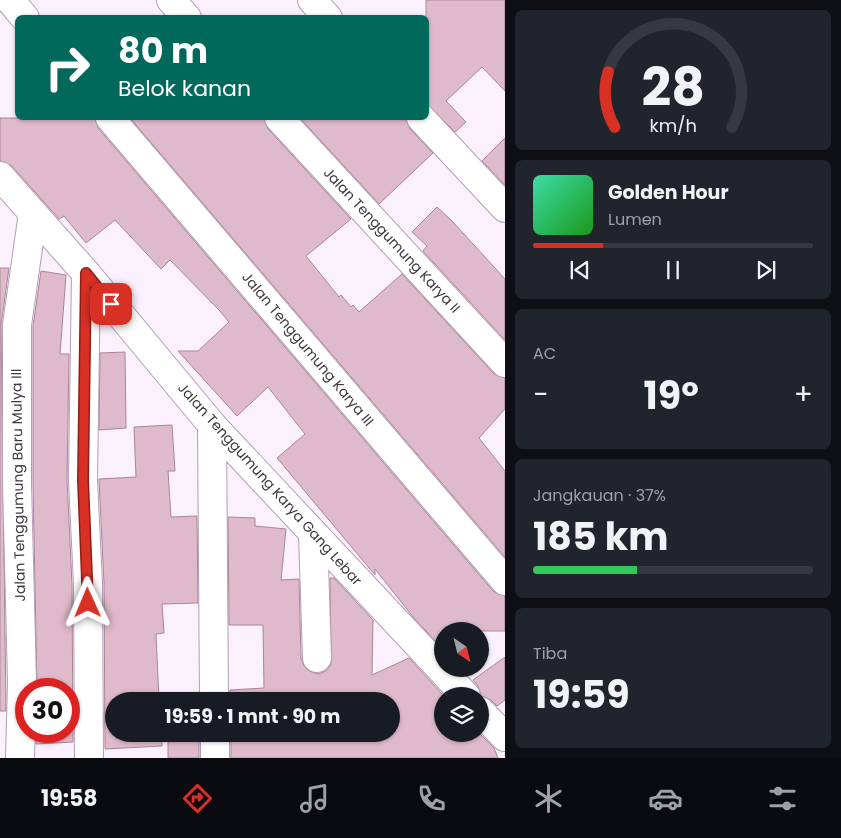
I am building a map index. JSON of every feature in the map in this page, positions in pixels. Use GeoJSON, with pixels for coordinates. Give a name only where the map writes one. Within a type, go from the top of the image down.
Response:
{"type":"FeatureCollection","features":[{"type":"Feature","properties":{"kind":"street"},"geometry":{"type":"LineString","coordinates":[[10,0],[22,15]]}},
{"type":"Feature","properties":{"kind":"street"},"geometry":{"type":"LineString","coordinates":[[171,0],[184,15]]}},
{"type":"Feature","properties":{"kind":"street"},"geometry":{"type":"LineString","coordinates":[[312,0],[325,15]]}},
{"type":"Feature","properties":{"kind":"street","name":"Jalan Tenggumung Karya III"},"geometry":{"type":"LineString","coordinates":[[112,120],[505,580]]}},
{"type":"Feature","properties":{"kind":"street","name":"Jalan Tenggumung Karya II"},"geometry":{"type":"LineString","coordinates":[[281,120],[505,362]]}},
{"type":"Feature","properties":{"kind":"street"},"geometry":{"type":"LineString","coordinates":[[423,120],[505,208]]}},
{"type":"Feature","properties":{"kind":"street","name":"Jalan Tenggumung Karya Gang Lebar"},"geometry":{"type":"LineString","coordinates":[[0,176],[19,205],[86,273],[212,426],[458,687]]}},
{"type":"Feature","properties":{"kind":"street","name":"Jalan Tenggumung Baru Mulya III"},"geometry":{"type":"LineString","coordinates":[[19,205],[17,493],[22,682],[20,758]]}},
{"type":"Feature","properties":{"kind":"street"},"geometry":{"type":"LineString","coordinates":[[86,273],[83,480],[88,584],[89,758]]}},
{"type":"Feature","properties":{"kind":"street"},"geometry":{"type":"LineString","coordinates":[[212,426],[214,692]]}},
{"type":"Feature","properties":{"kind":"street"},"geometry":{"type":"LineString","coordinates":[[313,533],[317,658]]}},
{"type":"Feature","properties":{"kind":"street"},"geometry":{"type":"LineString","coordinates":[[489,720],[505,737]]}},
{"type":"Feature","properties":{"kind":"street"},"geometry":{"type":"LineString","coordinates":[[215,742],[215,758]]}},
{"type":"Feature","properties":{"kind":"building"},"geometry":{"type":"Polygon","coordinates":[[[426,0],[505,0],[505,91],[482,67],[446,101],[466,122],[455,132],[429,106],[429,15],[426,15],[426,0]]]}},
{"type":"Feature","properties":{"kind":"building"},"geometry":{"type":"Polygon","coordinates":[[[0,118],[15,118],[15,120],[96,120],[98,128],[493,591],[505,596],[505,631],[489,631],[489,622],[434,622],[434,639],[414,618],[375,569],[375,575],[277,458],[305,434],[268,387],[237,416],[178,351],[198,351],[229,322],[219,310],[170,260],[161,269],[115,220],[86,243],[64,216],[59,219],[12,166],[0,161],[0,118]]]}},
{"type":"Feature","properties":{"kind":"building"},"geometry":{"type":"Polygon","coordinates":[[[132,120],[265,120],[268,129],[351,219],[306,256],[339,297],[341,295],[351,307],[353,305],[359,312],[402,274],[494,374],[505,378],[505,409],[479,438],[505,471],[505,557],[132,120]]]}},
{"type":"Feature","properties":{"kind":"building"},"geometry":{"type":"Polygon","coordinates":[[[302,120],[407,120],[410,129],[433,153],[379,204],[302,120]]]}},
{"type":"Feature","properties":{"kind":"building"},"geometry":{"type":"Polygon","coordinates":[[[505,138],[505,185],[482,161],[505,138]]]}},
{"type":"Feature","properties":{"kind":"building"},"geometry":{"type":"Polygon","coordinates":[[[437,207],[505,279],[505,340],[423,251],[427,246],[412,232],[437,207]]]}},
{"type":"Feature","properties":{"kind":"building"},"geometry":{"type":"Polygon","coordinates":[[[0,268],[9,268],[1,325],[6,711],[0,711],[0,268]]]}},
{"type":"Feature","properties":{"kind":"building"},"geometry":{"type":"Polygon","coordinates":[[[41,271],[66,275],[60,354],[69,354],[67,480],[72,584],[73,678],[37,678],[33,483],[33,326],[41,271]]]}},
{"type":"Feature","properties":{"kind":"building"},"geometry":{"type":"Polygon","coordinates":[[[125,352],[126,428],[99,430],[100,353],[125,352]]]}},
{"type":"Feature","properties":{"kind":"building"},"geometry":{"type":"Polygon","coordinates":[[[172,425],[175,471],[168,471],[171,517],[197,516],[198,603],[162,604],[164,633],[156,634],[159,692],[105,692],[105,742],[162,742],[162,746],[105,749],[104,583],[99,479],[136,477],[134,427],[172,425]]]}},
{"type":"Feature","properties":{"kind":"building"},"geometry":{"type":"Polygon","coordinates":[[[228,517],[255,518],[255,526],[286,529],[281,580],[299,579],[301,658],[304,666],[309,671],[318,674],[326,671],[331,665],[330,578],[334,578],[373,620],[372,675],[409,658],[436,687],[434,687],[434,742],[488,742],[494,748],[498,758],[231,758],[231,742],[400,742],[400,692],[230,692],[230,690],[264,688],[263,625],[229,625],[228,517]]]}},
{"type":"Feature","properties":{"kind":"building"},"geometry":{"type":"Polygon","coordinates":[[[505,657],[505,700],[497,706],[489,699],[489,687],[478,687],[473,680],[476,678],[489,678],[489,668],[505,657]]]}},
{"type":"Feature","properties":{"kind":"building"},"geometry":{"type":"Polygon","coordinates":[[[168,742],[199,742],[199,758],[168,758],[168,742]]]}},
{"type":"Feature","properties":{"kind":"route"},"geometry":{"type":"LineString","coordinates":[[88,603],[83,480],[86,273],[111,304]]}}]}
